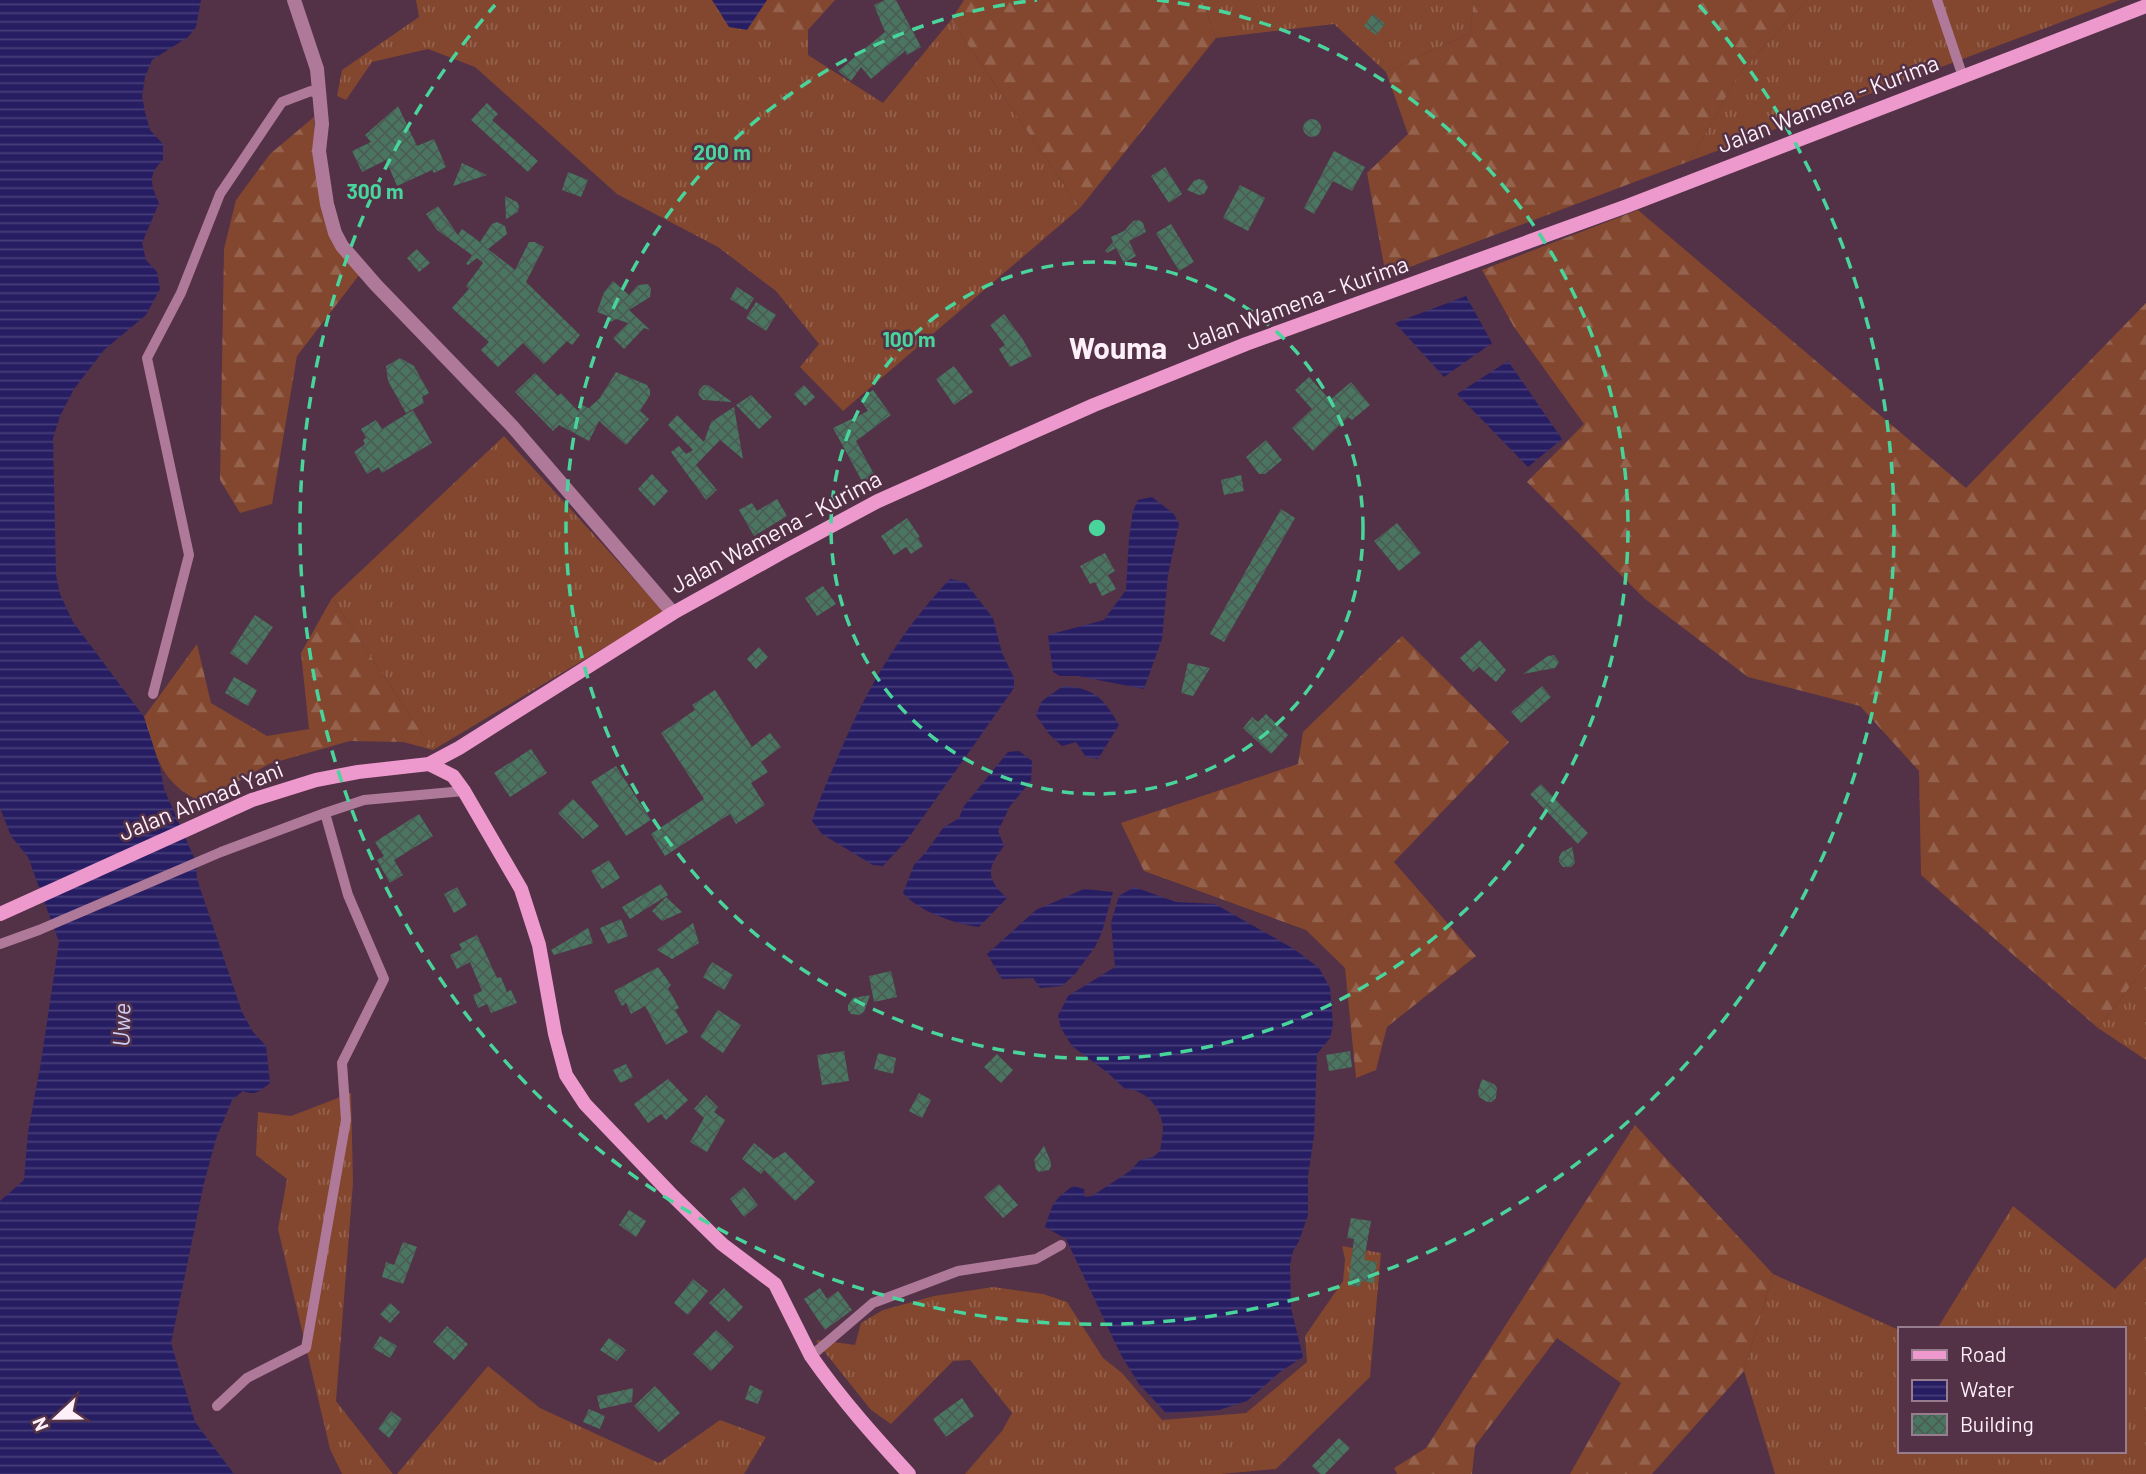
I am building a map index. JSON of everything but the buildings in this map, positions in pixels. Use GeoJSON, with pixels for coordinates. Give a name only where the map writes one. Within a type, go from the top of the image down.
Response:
{"type":"FeatureCollection","features":[{"type":"Feature","properties":{"kind":"main road","name":"Jalan Wamena - Kurima"},"geometry":{"type":"LineString","coordinates":[[429,764],[673,614],[878,501],[1094,405],[1247,344],[1627,206],[2146,6]]}},
{"type":"Feature","properties":{"kind":"main road"},"geometry":{"type":"LineString","coordinates":[[429,764],[453,776],[521,889],[539,945],[555,1034],[566,1075],[585,1104],[722,1244],[775,1284],[811,1356],[863,1424],[909,1474]]}},
{"type":"Feature","properties":{"kind":"main road","name":"Jalan Ahmad Yani"},"geometry":{"type":"LineString","coordinates":[[0,914],[251,800],[316,780],[429,764]]}},
{"type":"Feature","properties":{"kind":"street"},"geometry":{"type":"LineString","coordinates":[[294,0],[317,69],[322,124],[319,151],[327,204],[335,233],[342,246],[512,426],[673,614]]}},
{"type":"Feature","properties":{"kind":"lane"},"geometry":{"type":"LineString","coordinates":[[1937,0],[1963,77]]}},
{"type":"Feature","properties":{"kind":"lane"},"geometry":{"type":"LineString","coordinates":[[153,694],[189,555],[147,358],[181,293],[220,194],[282,102],[311,91],[321,95]]}},
{"type":"Feature","properties":{"kind":"lane"},"geometry":{"type":"LineString","coordinates":[[0,944],[39,930],[220,852],[364,800],[464,791]]}},
{"type":"Feature","properties":{"kind":"lane"},"geometry":{"type":"LineString","coordinates":[[217,1406],[247,1378],[306,1348],[346,1120],[342,1063],[384,979],[348,895],[325,813]]}},
{"type":"Feature","properties":{"kind":"lane"},"geometry":{"type":"LineString","coordinates":[[811,1356],[873,1303],[958,1271],[1036,1259],[1061,1245]]}},
{"type":"Feature","properties":{"kind":"green space"},"geometry":{"type":"Polygon","coordinates":[[[416,0],[767,0],[748,29],[808,30],[808,55],[883,103],[951,20],[1080,208],[843,411],[800,367],[819,344],[776,291],[718,247],[617,194],[475,67],[428,49],[372,62],[346,100],[337,96],[342,70],[419,17],[416,0]]]}},
{"type":"Feature","properties":{"kind":"green space"},"geometry":{"type":"Polygon","coordinates":[[[767,0],[835,0],[808,30],[747,30],[767,0]]]}},
{"type":"Feature","properties":{"kind":"green space"},"geometry":{"type":"Polygon","coordinates":[[[964,0],[1202,0],[1216,38],[1080,208],[951,20],[964,0]]]}},
{"type":"Feature","properties":{"kind":"green space"},"geometry":{"type":"Polygon","coordinates":[[[1202,0],[1474,0],[1470,33],[1386,72],[1334,24],[1216,38],[1202,0]]]}},
{"type":"Feature","properties":{"kind":"green space"},"geometry":{"type":"Polygon","coordinates":[[[1474,0],[1807,0],[1738,75],[1690,161],[1386,276],[1367,173],[1408,134],[1386,72],[1470,33],[1474,0]]]}},
{"type":"Feature","properties":{"kind":"green space"},"geometry":{"type":"Polygon","coordinates":[[[1807,0],[2120,0],[1690,161],[1738,75],[1807,0]]]}},
{"type":"Feature","properties":{"kind":"green space"},"geometry":{"type":"Polygon","coordinates":[[[314,117],[316,154],[332,226],[366,266],[297,356],[272,504],[240,513],[220,480],[224,249],[236,200],[270,154],[314,117]]]}},
{"type":"Feature","properties":{"kind":"green space"},"geometry":{"type":"Polygon","coordinates":[[[1638,210],[1966,488],[2146,303],[2146,966],[2098,1028],[1921,875],[1919,771],[1860,706],[1748,677],[1645,599],[1527,482],[1584,424],[1514,327],[1482,270],[1638,210]]]}},
{"type":"Feature","properties":{"kind":"green space"},"geometry":{"type":"Polygon","coordinates":[[[504,436],[664,612],[433,750],[332,598],[504,436]]]}},
{"type":"Feature","properties":{"kind":"green space"},"geometry":{"type":"Polygon","coordinates":[[[332,598],[433,750],[403,742],[350,741],[269,764],[201,802],[187,794],[168,777],[162,767],[144,717],[197,644],[211,703],[267,736],[309,729],[301,653],[332,598]]]}},
{"type":"Feature","properties":{"kind":"green space"},"geometry":{"type":"Polygon","coordinates":[[[1402,636],[1509,742],[1394,862],[1476,956],[1387,1027],[1376,1070],[1356,1078],[1345,968],[1306,930],[1144,871],[1121,823],[1298,764],[1303,732],[1402,636]]]}},
{"type":"Feature","properties":{"kind":"green space"},"geometry":{"type":"Polygon","coordinates":[[[2146,966],[2146,1060],[2098,1028],[2146,966]]]}},
{"type":"Feature","properties":{"kind":"green space"},"geometry":{"type":"Polygon","coordinates":[[[351,1093],[353,1183],[336,1401],[393,1474],[342,1474],[330,1449],[278,1229],[287,1179],[256,1155],[258,1112],[291,1116],[351,1093]]]}},
{"type":"Feature","properties":{"kind":"green space"},"geometry":{"type":"Polygon","coordinates":[[[1635,1125],[1773,1274],[1744,1371],[1652,1474],[1570,1474],[1621,1383],[1557,1338],[1475,1446],[1472,1474],[1397,1474],[1394,1468],[1426,1448],[1635,1125]]]}},
{"type":"Feature","properties":{"kind":"green space"},"geometry":{"type":"Polygon","coordinates":[[[2013,1206],[2115,1289],[2146,1257],[2146,1474],[1775,1474],[1744,1371],[1773,1274],[1898,1330],[1898,1453],[2125,1453],[2125,1327],[1938,1327],[2013,1206]]]}},
{"type":"Feature","properties":{"kind":"green space"},"geometry":{"type":"Polygon","coordinates":[[[1342,1246],[1381,1253],[1370,1377],[1276,1469],[1221,1474],[965,1474],[1002,1431],[1012,1413],[970,1360],[953,1361],[891,1424],[871,1410],[816,1341],[855,1345],[861,1323],[883,1310],[934,1296],[993,1287],[1043,1294],[1067,1302],[1103,1358],[1122,1373],[1162,1420],[1246,1413],[1307,1362],[1305,1336],[1343,1281],[1345,1259],[1342,1246]]]}},
{"type":"Feature","properties":{"kind":"green space"},"geometry":{"type":"Polygon","coordinates":[[[488,1366],[540,1408],[659,1463],[720,1420],[766,1437],[744,1474],[397,1474],[488,1366]]]}},
{"type":"Feature","properties":{"kind":"water","name":"Uwe"},"geometry":{"type":"Polygon","coordinates":[[[0,0],[201,0],[196,27],[188,37],[152,60],[145,77],[142,96],[150,130],[163,144],[163,160],[154,171],[152,180],[159,203],[142,243],[146,260],[157,272],[160,289],[146,315],[104,350],[74,389],[60,416],[53,438],[56,575],[60,594],[73,622],[144,717],[164,789],[196,862],[197,879],[242,1012],[253,1032],[266,1046],[270,1083],[255,1093],[243,1091],[232,1100],[216,1139],[204,1183],[171,1343],[195,1422],[234,1474],[0,1474],[0,1201],[24,1180],[28,1132],[59,942],[28,857],[11,836],[0,808],[0,0]]]}},
{"type":"Feature","properties":{"kind":"water"},"geometry":{"type":"Polygon","coordinates":[[[712,0],[767,0],[747,30],[729,27],[712,0]]]}},
{"type":"Feature","properties":{"kind":"water"},"geometry":{"type":"Polygon","coordinates":[[[1466,296],[1492,343],[1444,377],[1395,323],[1466,296]]]}},
{"type":"Feature","properties":{"kind":"water"},"geometry":{"type":"Polygon","coordinates":[[[1508,361],[1562,439],[1528,467],[1457,394],[1508,361]]]}},
{"type":"Feature","properties":{"kind":"water"},"geometry":{"type":"Polygon","coordinates":[[[1152,497],[1174,514],[1179,524],[1168,575],[1162,639],[1144,689],[1078,676],[1060,676],[1053,672],[1048,635],[1104,620],[1126,590],[1133,511],[1138,500],[1152,497]]]}},
{"type":"Feature","properties":{"kind":"water"},"geometry":{"type":"Polygon","coordinates":[[[950,579],[965,582],[993,618],[1002,653],[1014,678],[1014,688],[907,840],[883,866],[873,865],[822,834],[812,821],[845,740],[883,667],[913,622],[950,579]]]}},
{"type":"Feature","properties":{"kind":"water"},"geometry":{"type":"Polygon","coordinates":[[[1063,686],[1083,689],[1097,696],[1119,725],[1098,759],[1086,757],[1076,742],[1062,746],[1049,734],[1036,715],[1042,701],[1063,686]]]}},
{"type":"Feature","properties":{"kind":"water"},"geometry":{"type":"Polygon","coordinates":[[[1019,751],[1032,761],[1031,781],[1010,806],[998,831],[1004,846],[994,861],[991,873],[995,885],[1007,898],[979,927],[948,920],[910,900],[903,893],[914,865],[943,828],[959,818],[964,806],[1008,752],[1019,751]]]}},
{"type":"Feature","properties":{"kind":"water"},"geometry":{"type":"Polygon","coordinates":[[[1134,887],[1176,902],[1215,904],[1294,949],[1319,968],[1330,988],[1333,1025],[1330,1038],[1317,1054],[1314,1136],[1308,1176],[1308,1215],[1290,1265],[1291,1308],[1303,1357],[1280,1372],[1247,1401],[1219,1410],[1166,1413],[1139,1384],[1121,1355],[1066,1239],[1045,1227],[1054,1204],[1073,1186],[1084,1189],[1085,1197],[1092,1196],[1130,1171],[1140,1160],[1153,1157],[1160,1151],[1163,1127],[1155,1106],[1139,1092],[1125,1089],[1072,1046],[1061,1028],[1058,1016],[1068,996],[1115,967],[1111,923],[1119,896],[1134,887]]]}},
{"type":"Feature","properties":{"kind":"water"},"geometry":{"type":"Polygon","coordinates":[[[1084,889],[1113,892],[1102,932],[1095,947],[1075,974],[1062,986],[1040,988],[1033,978],[1002,979],[987,954],[1036,910],[1084,889]]]}},
{"type":"Feature","properties":{"kind":"district","name":"Wouma"},"geometry":{"type":"Point","coordinates":[1118,349]}}]}
